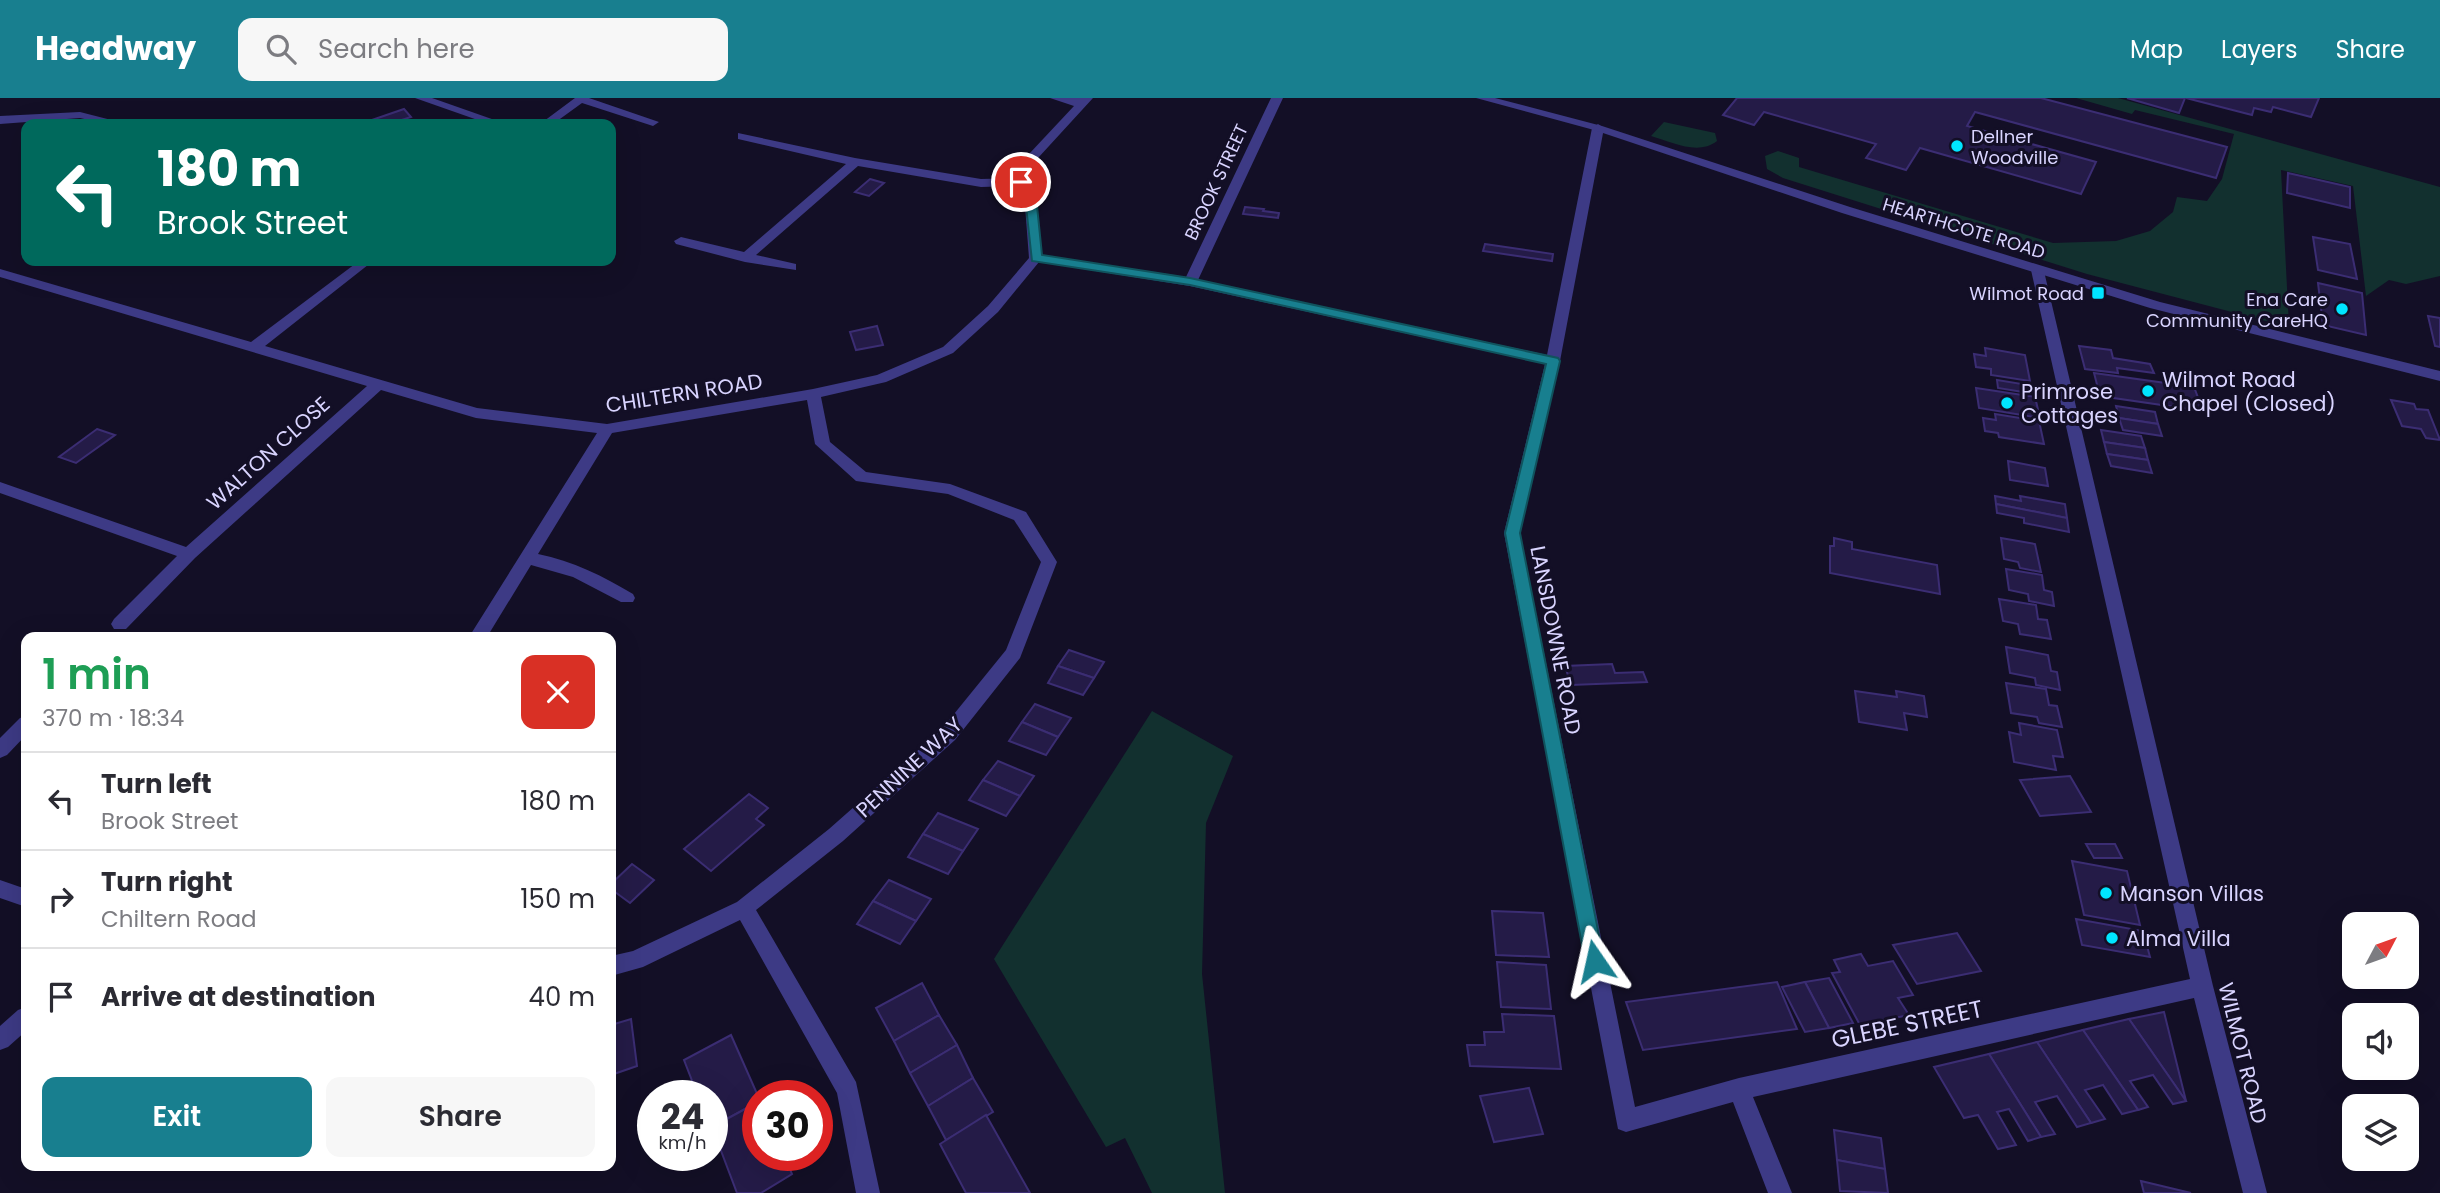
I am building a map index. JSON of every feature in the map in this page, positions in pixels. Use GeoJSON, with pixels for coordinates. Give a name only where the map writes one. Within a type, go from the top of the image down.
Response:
{"type":"FeatureCollection","features":[{"type":"Feature","properties":{"kind":"street"},"geometry":{"type":"LineString","coordinates":[[421,98],[485,119]]}},
{"type":"Feature","properties":{"kind":"street"},"geometry":{"type":"LineString","coordinates":[[1056,98],[1084,101]]}},
{"type":"Feature","properties":{"kind":"street","name":"BROOK STREET"},"geometry":{"type":"LineString","coordinates":[[1190,282],[1277,98]]}},
{"type":"Feature","properties":{"kind":"street","name":"HEARTHCOTE ROAD"},"geometry":{"type":"LineString","coordinates":[[1482,98],[1598,128],[2038,270],[2225,324],[2440,376]]}},
{"type":"Feature","properties":{"kind":"street"},"geometry":{"type":"LineString","coordinates":[[553,119],[581,99],[653,122]]}},
{"type":"Feature","properties":{"kind":"street"},"geometry":{"type":"LineString","coordinates":[[1084,101],[1033,157],[1021,182],[1031,206],[1036,258],[1190,282],[1553,361]]}},
{"type":"Feature","properties":{"kind":"street"},"geometry":{"type":"LineString","coordinates":[[0,120],[80,115],[98,119]]}},
{"type":"Feature","properties":{"kind":"street","name":"LANSDOWNE ROAD"},"geometry":{"type":"LineString","coordinates":[[1598,128],[1553,361],[1512,533],[1626,1121]]}},
{"type":"Feature","properties":{"kind":"street"},"geometry":{"type":"LineString","coordinates":[[741,136],[855,162],[981,183],[1021,182]]}},
{"type":"Feature","properties":{"kind":"street"},"geometry":{"type":"LineString","coordinates":[[745,258],[855,162]]}},
{"type":"Feature","properties":{"kind":"street"},"geometry":{"type":"LineString","coordinates":[[681,241],[791,267]]}},
{"type":"Feature","properties":{"kind":"street","name":"CHILTERN ROAD"},"geometry":{"type":"LineString","coordinates":[[0,273],[476,413],[607,429],[813,394],[881,379],[948,350],[993,309],[1036,258]]}},
{"type":"Feature","properties":{"kind":"street"},"geometry":{"type":"LineString","coordinates":[[253,348],[360,266]]}},
{"type":"Feature","properties":{"kind":"street","name":"WILMOT ROAD"},"geometry":{"type":"LineString","coordinates":[[2038,270],[2202,986],[2255,1193]]}},
{"type":"Feature","properties":{"kind":"street","name":"WALTON CLOSE"},"geometry":{"type":"LineString","coordinates":[[120,624],[189,554],[377,385]]}},
{"type":"Feature","properties":{"kind":"street","name":"PENNINE WAY"},"geometry":{"type":"LineString","coordinates":[[616,965],[636,960],[744,908],[836,835],[948,735],[1014,653],[1049,562],[1020,516],[950,489],[862,477],[823,444],[813,394]]}},
{"type":"Feature","properties":{"kind":"street"},"geometry":{"type":"LineString","coordinates":[[481,632],[607,429]]}},
{"type":"Feature","properties":{"kind":"street"},"geometry":{"type":"LineString","coordinates":[[0,487],[189,554]]}},
{"type":"Feature","properties":{"kind":"street"},"geometry":{"type":"LineString","coordinates":[[526,558],[544,560],[586,575],[627,598]]}},
{"type":"Feature","properties":{"kind":"street"},"geometry":{"type":"LineString","coordinates":[[0,750],[21,728]]}},
{"type":"Feature","properties":{"kind":"street"},"geometry":{"type":"LineString","coordinates":[[0,889],[21,896]]}},
{"type":"Feature","properties":{"kind":"street"},"geometry":{"type":"LineString","coordinates":[[744,908],[848,1090],[867,1193]]}},
{"type":"Feature","properties":{"kind":"street","name":"GLEBE STREET"},"geometry":{"type":"LineString","coordinates":[[1626,1121],[1739,1089],[2202,986]]}},
{"type":"Feature","properties":{"kind":"street"},"geometry":{"type":"LineString","coordinates":[[0,1040],[21,1021]]}},
{"type":"Feature","properties":{"kind":"street"},"geometry":{"type":"LineString","coordinates":[[1739,1089],[1780,1193]]}},
{"type":"Feature","properties":{"kind":"green space"},"geometry":{"type":"Polygon","coordinates":[[[2076,98],[2118,98],[2440,187],[2440,276],[2406,284],[2389,280],[2366,296],[2353,186],[2281,170],[2289,327],[2087,274],[1783,178],[1767,169],[1765,156],[1778,151],[1799,158],[1799,167],[2053,243],[2116,241],[2150,231],[2173,212],[2177,197],[2207,201],[2222,179],[2234,134],[2135,110],[2132,114],[2076,98]]]}},
{"type":"Feature","properties":{"kind":"green space"},"geometry":{"type":"Polygon","coordinates":[[[1664,122],[1715,133],[1717,141],[1693,148],[1651,136],[1664,122]]]}},
{"type":"Feature","properties":{"kind":"green space"},"geometry":{"type":"Polygon","coordinates":[[[1152,711],[1233,756],[1206,823],[1202,974],[1225,1193],[1152,1193],[1125,1138],[1106,1147],[994,959],[1152,711]]]}},
{"type":"Feature","properties":{"kind":"building","name":"Dellner Woodville"},"geometry":{"type":"Polygon","coordinates":[[[1737,98],[2041,98],[2227,147],[2216,178],[1975,112],[1967,126],[2096,162],[2081,194],[1920,148],[1906,170],[1866,158],[1876,144],[1764,112],[1754,125],[1723,115],[1737,98]]]}},
{"type":"Feature","properties":{"kind":"building"},"geometry":{"type":"Polygon","coordinates":[[[2127,98],[2185,98],[2179,113],[2127,98]]]}},
{"type":"Feature","properties":{"kind":"building"},"geometry":{"type":"Polygon","coordinates":[[[2186,98],[2319,98],[2311,117],[2273,107],[2271,112],[2254,108],[2252,115],[2186,98]]]}},
{"type":"Feature","properties":{"kind":"building"},"geometry":{"type":"Polygon","coordinates":[[[404,109],[411,117],[405,119],[375,119],[404,109]]]}},
{"type":"Feature","properties":{"kind":"building"},"geometry":{"type":"Polygon","coordinates":[[[2288,173],[2350,187],[2350,208],[2287,193],[2288,173]]]}},
{"type":"Feature","properties":{"kind":"building"},"geometry":{"type":"Polygon","coordinates":[[[870,179],[884,183],[869,196],[855,192],[870,179]]]}},
{"type":"Feature","properties":{"kind":"building"},"geometry":{"type":"Polygon","coordinates":[[[1245,207],[1279,213],[1278,218],[1243,214],[1245,207]]]}},
{"type":"Feature","properties":{"kind":"building"},"geometry":{"type":"Polygon","coordinates":[[[2313,237],[2350,244],[2357,279],[2318,270],[2313,237]]]}},
{"type":"Feature","properties":{"kind":"building"},"geometry":{"type":"Polygon","coordinates":[[[1485,244],[1553,254],[1552,261],[1483,251],[1485,244]]]}},
{"type":"Feature","properties":{"kind":"building","name":"Ena Care Community CareHQ"},"geometry":{"type":"Polygon","coordinates":[[[2318,283],[2362,293],[2366,335],[2323,325],[2318,283]]]}},
{"type":"Feature","properties":{"kind":"building"},"geometry":{"type":"Polygon","coordinates":[[[2428,316],[2440,318],[2440,347],[2435,346],[2428,316]]]}},
{"type":"Feature","properties":{"kind":"building"},"geometry":{"type":"Polygon","coordinates":[[[877,326],[883,345],[856,350],[850,332],[877,326]]]}},
{"type":"Feature","properties":{"kind":"building"},"geometry":{"type":"Polygon","coordinates":[[[2079,346],[2111,350],[2113,358],[2150,364],[2154,373],[2117,368],[2118,373],[2085,369],[2079,346]]]}},
{"type":"Feature","properties":{"kind":"building"},"geometry":{"type":"Polygon","coordinates":[[[1985,348],[2025,355],[2030,381],[1991,375],[1991,369],[1976,367],[1974,354],[1986,356],[1985,348]]]}},
{"type":"Feature","properties":{"kind":"building","name":"Wilmot Road Chapel (Closed)"},"geometry":{"type":"Polygon","coordinates":[[[2094,373],[2194,387],[2203,411],[2100,396],[2094,373]]]}},
{"type":"Feature","properties":{"kind":"building"},"geometry":{"type":"Polygon","coordinates":[[[1997,380],[2022,384],[2023,392],[1998,388],[1997,380]]]}},
{"type":"Feature","properties":{"kind":"building","name":"Primrose Cottages"},"geometry":{"type":"Polygon","coordinates":[[[1976,388],[2035,397],[2040,418],[1979,408],[1976,388]]]}},
{"type":"Feature","properties":{"kind":"building"},"geometry":{"type":"Polygon","coordinates":[[[2391,400],[2414,404],[2416,409],[2428,410],[2440,440],[2426,438],[2421,429],[2402,426],[2391,400]]]}},
{"type":"Feature","properties":{"kind":"building"},"geometry":{"type":"Polygon","coordinates":[[[2116,406],[2155,412],[2158,424],[2119,418],[2116,406]]]}},
{"type":"Feature","properties":{"kind":"building"},"geometry":{"type":"Polygon","coordinates":[[[1995,414],[2039,421],[2044,444],[1999,437],[1998,433],[1985,431],[1983,418],[1996,420],[1995,414]]]}},
{"type":"Feature","properties":{"kind":"building"},"geometry":{"type":"Polygon","coordinates":[[[2119,418],[2158,424],[2162,436],[2123,430],[2119,418]]]}},
{"type":"Feature","properties":{"kind":"building"},"geometry":{"type":"Polygon","coordinates":[[[97,429],[115,435],[76,463],[59,457],[97,429]]]}},
{"type":"Feature","properties":{"kind":"building"},"geometry":{"type":"Polygon","coordinates":[[[2101,430],[2141,436],[2145,448],[2104,442],[2101,430]]]}},
{"type":"Feature","properties":{"kind":"building"},"geometry":{"type":"Polygon","coordinates":[[[2104,442],[2145,448],[2148,460],[2107,454],[2104,442]]]}},
{"type":"Feature","properties":{"kind":"building"},"geometry":{"type":"Polygon","coordinates":[[[2107,454],[2148,460],[2152,473],[2111,466],[2107,454]]]}},
{"type":"Feature","properties":{"kind":"building"},"geometry":{"type":"Polygon","coordinates":[[[2008,461],[2045,468],[2048,486],[2010,480],[2008,461]]]}},
{"type":"Feature","properties":{"kind":"building"},"geometry":{"type":"Polygon","coordinates":[[[1995,496],[2021,501],[2020,496],[2065,504],[2067,518],[1996,504],[1995,496]]]}},
{"type":"Feature","properties":{"kind":"building"},"geometry":{"type":"Polygon","coordinates":[[[1996,504],[2067,518],[2069,532],[2024,523],[2024,518],[1997,513],[1996,504]]]}},
{"type":"Feature","properties":{"kind":"building"},"geometry":{"type":"Polygon","coordinates":[[[1834,538],[1852,542],[1852,549],[1937,565],[1940,594],[1830,573],[1830,546],[1834,546],[1834,538]]]}},
{"type":"Feature","properties":{"kind":"building"},"geometry":{"type":"Polygon","coordinates":[[[2001,538],[2035,544],[2041,572],[2020,568],[2018,562],[2004,559],[2001,538]]]}},
{"type":"Feature","properties":{"kind":"building"},"geometry":{"type":"Polygon","coordinates":[[[2006,569],[2042,575],[2044,590],[2052,592],[2054,606],[2029,601],[2028,594],[2009,590],[2006,569]]]}},
{"type":"Feature","properties":{"kind":"building"},"geometry":{"type":"Polygon","coordinates":[[[1999,599],[2036,605],[2038,619],[2047,620],[2051,639],[2020,634],[2018,624],[2003,621],[1999,599]]]}},
{"type":"Feature","properties":{"kind":"building"},"geometry":{"type":"Polygon","coordinates":[[[2006,647],[2048,655],[2051,671],[2057,672],[2060,690],[2036,685],[2035,678],[2010,673],[2006,647]]]}},
{"type":"Feature","properties":{"kind":"building"},"geometry":{"type":"Polygon","coordinates":[[[1069,650],[1104,662],[1094,678],[1058,666],[1069,650]]]}},
{"type":"Feature","properties":{"kind":"building"},"geometry":{"type":"Polygon","coordinates":[[[1612,664],[1615,673],[1643,672],[1647,682],[1571,685],[1565,666],[1612,664]]]}},
{"type":"Feature","properties":{"kind":"building"},"geometry":{"type":"Polygon","coordinates":[[[1058,666],[1094,678],[1083,695],[1048,683],[1058,666]]]}},
{"type":"Feature","properties":{"kind":"building"},"geometry":{"type":"Polygon","coordinates":[[[2006,683],[2046,689],[2049,705],[2057,706],[2062,727],[2039,723],[2037,717],[2011,713],[2006,683]]]}},
{"type":"Feature","properties":{"kind":"building"},"geometry":{"type":"Polygon","coordinates":[[[1855,691],[1897,697],[1896,691],[1924,696],[1927,717],[1904,713],[1907,730],[1859,722],[1855,691]]]}},
{"type":"Feature","properties":{"kind":"building"},"geometry":{"type":"Polygon","coordinates":[[[1035,704],[1071,718],[1058,737],[1022,722],[1035,704]]]}},
{"type":"Feature","properties":{"kind":"building"},"geometry":{"type":"Polygon","coordinates":[[[1022,722],[1058,737],[1046,755],[1009,741],[1022,722]]]}},
{"type":"Feature","properties":{"kind":"building"},"geometry":{"type":"Polygon","coordinates":[[[2019,723],[2057,730],[2063,757],[2053,756],[2056,770],[2014,762],[2009,732],[2021,735],[2019,723]]]}},
{"type":"Feature","properties":{"kind":"building"},"geometry":{"type":"Polygon","coordinates":[[[998,761],[1034,776],[1020,796],[983,780],[998,761]]]}},
{"type":"Feature","properties":{"kind":"building"},"geometry":{"type":"Polygon","coordinates":[[[2070,776],[2091,812],[2040,816],[2020,780],[2070,776]]]}},
{"type":"Feature","properties":{"kind":"building"},"geometry":{"type":"Polygon","coordinates":[[[983,780],[1020,796],[1006,816],[969,800],[983,780]]]}},
{"type":"Feature","properties":{"kind":"building"},"geometry":{"type":"Polygon","coordinates":[[[749,794],[768,808],[756,819],[764,825],[711,871],[684,849],[749,794]]]}},
{"type":"Feature","properties":{"kind":"building"},"geometry":{"type":"Polygon","coordinates":[[[938,813],[978,829],[963,851],[923,834],[938,813]]]}},
{"type":"Feature","properties":{"kind":"building"},"geometry":{"type":"Polygon","coordinates":[[[923,834],[963,851],[948,874],[908,857],[923,834]]]}},
{"type":"Feature","properties":{"kind":"building"},"geometry":{"type":"Polygon","coordinates":[[[2086,844],[2115,844],[2122,858],[2094,858],[2086,844]]]}},
{"type":"Feature","properties":{"kind":"building","name":"Manson Villas"},"geometry":{"type":"Polygon","coordinates":[[[2072,861],[2127,871],[2140,925],[2084,915],[2072,861]]]}},
{"type":"Feature","properties":{"kind":"building"},"geometry":{"type":"Polygon","coordinates":[[[632,864],[654,880],[630,903],[616,893],[616,879],[632,864]]]}},
{"type":"Feature","properties":{"kind":"building"},"geometry":{"type":"Polygon","coordinates":[[[889,880],[931,899],[916,921],[873,901],[889,880]]]}},
{"type":"Feature","properties":{"kind":"building"},"geometry":{"type":"Polygon","coordinates":[[[873,901],[916,921],[900,944],[857,924],[873,901]]]}},
{"type":"Feature","properties":{"kind":"building"},"geometry":{"type":"Polygon","coordinates":[[[1492,911],[1543,913],[1549,957],[1496,955],[1492,911]]]}},
{"type":"Feature","properties":{"kind":"building","name":"Alma Villa"},"geometry":{"type":"Polygon","coordinates":[[[2076,919],[2143,931],[2150,957],[2082,945],[2076,919]]]}},
{"type":"Feature","properties":{"kind":"building"},"geometry":{"type":"Polygon","coordinates":[[[1957,933],[1981,971],[1917,984],[1893,945],[1957,933]]]}},
{"type":"Feature","properties":{"kind":"building"},"geometry":{"type":"Polygon","coordinates":[[[1861,954],[1868,966],[1893,961],[1913,995],[1898,998],[1909,1015],[1860,1025],[1832,973],[1840,972],[1834,960],[1861,954]]]}},
{"type":"Feature","properties":{"kind":"building"},"geometry":{"type":"Polygon","coordinates":[[[1497,962],[1546,965],[1551,1009],[1501,1007],[1497,962]]]}},
{"type":"Feature","properties":{"kind":"building"},"geometry":{"type":"Polygon","coordinates":[[[1829,978],[1853,1023],[1829,1028],[1805,982],[1829,978]]]}},
{"type":"Feature","properties":{"kind":"building"},"geometry":{"type":"Polygon","coordinates":[[[1777,982],[1797,1029],[1643,1050],[1626,1002],[1777,982]]]}},
{"type":"Feature","properties":{"kind":"building"},"geometry":{"type":"Polygon","coordinates":[[[1805,982],[1829,1028],[1805,1032],[1782,987],[1805,982]]]}},
{"type":"Feature","properties":{"kind":"building"},"geometry":{"type":"Polygon","coordinates":[[[922,983],[939,1015],[894,1041],[876,1008],[922,983]]]}},
{"type":"Feature","properties":{"kind":"building"},"geometry":{"type":"Polygon","coordinates":[[[2164,1012],[2186,1101],[2129,1019],[2164,1012]]]}},
{"type":"Feature","properties":{"kind":"building"},"geometry":{"type":"Polygon","coordinates":[[[1502,1014],[1554,1016],[1561,1069],[1470,1066],[1467,1045],[1485,1045],[1484,1032],[1504,1032],[1502,1014]]]}},
{"type":"Feature","properties":{"kind":"building"},"geometry":{"type":"Polygon","coordinates":[[[939,1015],[957,1045],[910,1073],[894,1041],[939,1015]]]}},
{"type":"Feature","properties":{"kind":"building"},"geometry":{"type":"Polygon","coordinates":[[[631,1019],[637,1066],[616,1073],[616,1024],[631,1019]]]}},
{"type":"Feature","properties":{"kind":"building"},"geometry":{"type":"Polygon","coordinates":[[[2129,1019],[2186,1101],[2173,1104],[2153,1075],[2130,1081],[2148,1107],[2138,1110],[2083,1030],[2129,1019]]]}},
{"type":"Feature","properties":{"kind":"building"},"geometry":{"type":"Polygon","coordinates":[[[2083,1030],[2138,1110],[2122,1114],[2103,1085],[2085,1090],[2105,1119],[2091,1123],[2037,1042],[2083,1030]]]}},
{"type":"Feature","properties":{"kind":"building"},"geometry":{"type":"Polygon","coordinates":[[[731,1035],[751,1080],[742,1080],[742,1111],[728,1118],[728,1080],[692,1080],[684,1060],[731,1035]]]}},
{"type":"Feature","properties":{"kind":"building"},"geometry":{"type":"Polygon","coordinates":[[[2037,1042],[2091,1123],[2077,1127],[2057,1096],[2035,1102],[2055,1134],[2041,1137],[1989,1054],[2037,1042]]]}},
{"type":"Feature","properties":{"kind":"building"},"geometry":{"type":"Polygon","coordinates":[[[957,1045],[973,1078],[928,1106],[910,1073],[957,1045]]]}},
{"type":"Feature","properties":{"kind":"building"},"geometry":{"type":"Polygon","coordinates":[[[1989,1054],[2041,1137],[2028,1141],[2009,1109],[1997,1112],[2016,1145],[1998,1149],[1978,1115],[1964,1118],[1934,1067],[1989,1054]]]}},
{"type":"Feature","properties":{"kind":"building"},"geometry":{"type":"Polygon","coordinates":[[[973,1078],[993,1112],[946,1140],[928,1106],[973,1078]]]}},
{"type":"Feature","properties":{"kind":"building"},"geometry":{"type":"Polygon","coordinates":[[[1529,1088],[1543,1134],[1494,1142],[1480,1096],[1529,1088]]]}},
{"type":"Feature","properties":{"kind":"building"},"geometry":{"type":"Polygon","coordinates":[[[742,1111],[742,1171],[791,1171],[792,1174],[761,1193],[737,1193],[728,1169],[728,1118],[742,1111]]]}},
{"type":"Feature","properties":{"kind":"building"},"geometry":{"type":"Polygon","coordinates":[[[986,1115],[1030,1193],[966,1193],[940,1144],[986,1115]]]}},
{"type":"Feature","properties":{"kind":"building"},"geometry":{"type":"Polygon","coordinates":[[[1834,1130],[1881,1138],[1885,1169],[1837,1160],[1834,1130]]]}},
{"type":"Feature","properties":{"kind":"building"},"geometry":{"type":"Polygon","coordinates":[[[1837,1160],[1885,1169],[1888,1193],[1840,1191],[1837,1160]]]}},
{"type":"Feature","properties":{"kind":"building"},"geometry":{"type":"Polygon","coordinates":[[[2141,1181],[2191,1193],[2144,1193],[2141,1181]]]}},
{"type":"Feature","properties":{"kind":"place","name":"Dellner Woodville"},"geometry":{"type":"Point","coordinates":[1957,146]}},
{"type":"Feature","properties":{"kind":"place","name":"Wilmot Road"},"geometry":{"type":"Point","coordinates":[2098,293]}},
{"type":"Feature","properties":{"kind":"place","name":"Ena Care Community CareHQ"},"geometry":{"type":"Point","coordinates":[2342,309]}},
{"type":"Feature","properties":{"kind":"place","name":"Wilmot Road Chapel (Closed)"},"geometry":{"type":"Point","coordinates":[2148,391]}},
{"type":"Feature","properties":{"kind":"place","name":"Primrose Cottages"},"geometry":{"type":"Point","coordinates":[2007,403]}},
{"type":"Feature","properties":{"kind":"place","name":"Manson Villas"},"geometry":{"type":"Point","coordinates":[2106,893]}},
{"type":"Feature","properties":{"kind":"place","name":"Alma Villa"},"geometry":{"type":"Point","coordinates":[2112,938]}},
{"type":"Feature","properties":{"kind":"route"},"geometry":{"type":"LineString","coordinates":[[1021,182],[1033,216],[1036,258],[1190,282],[1553,361],[1512,533],[1595,961]]}}]}
